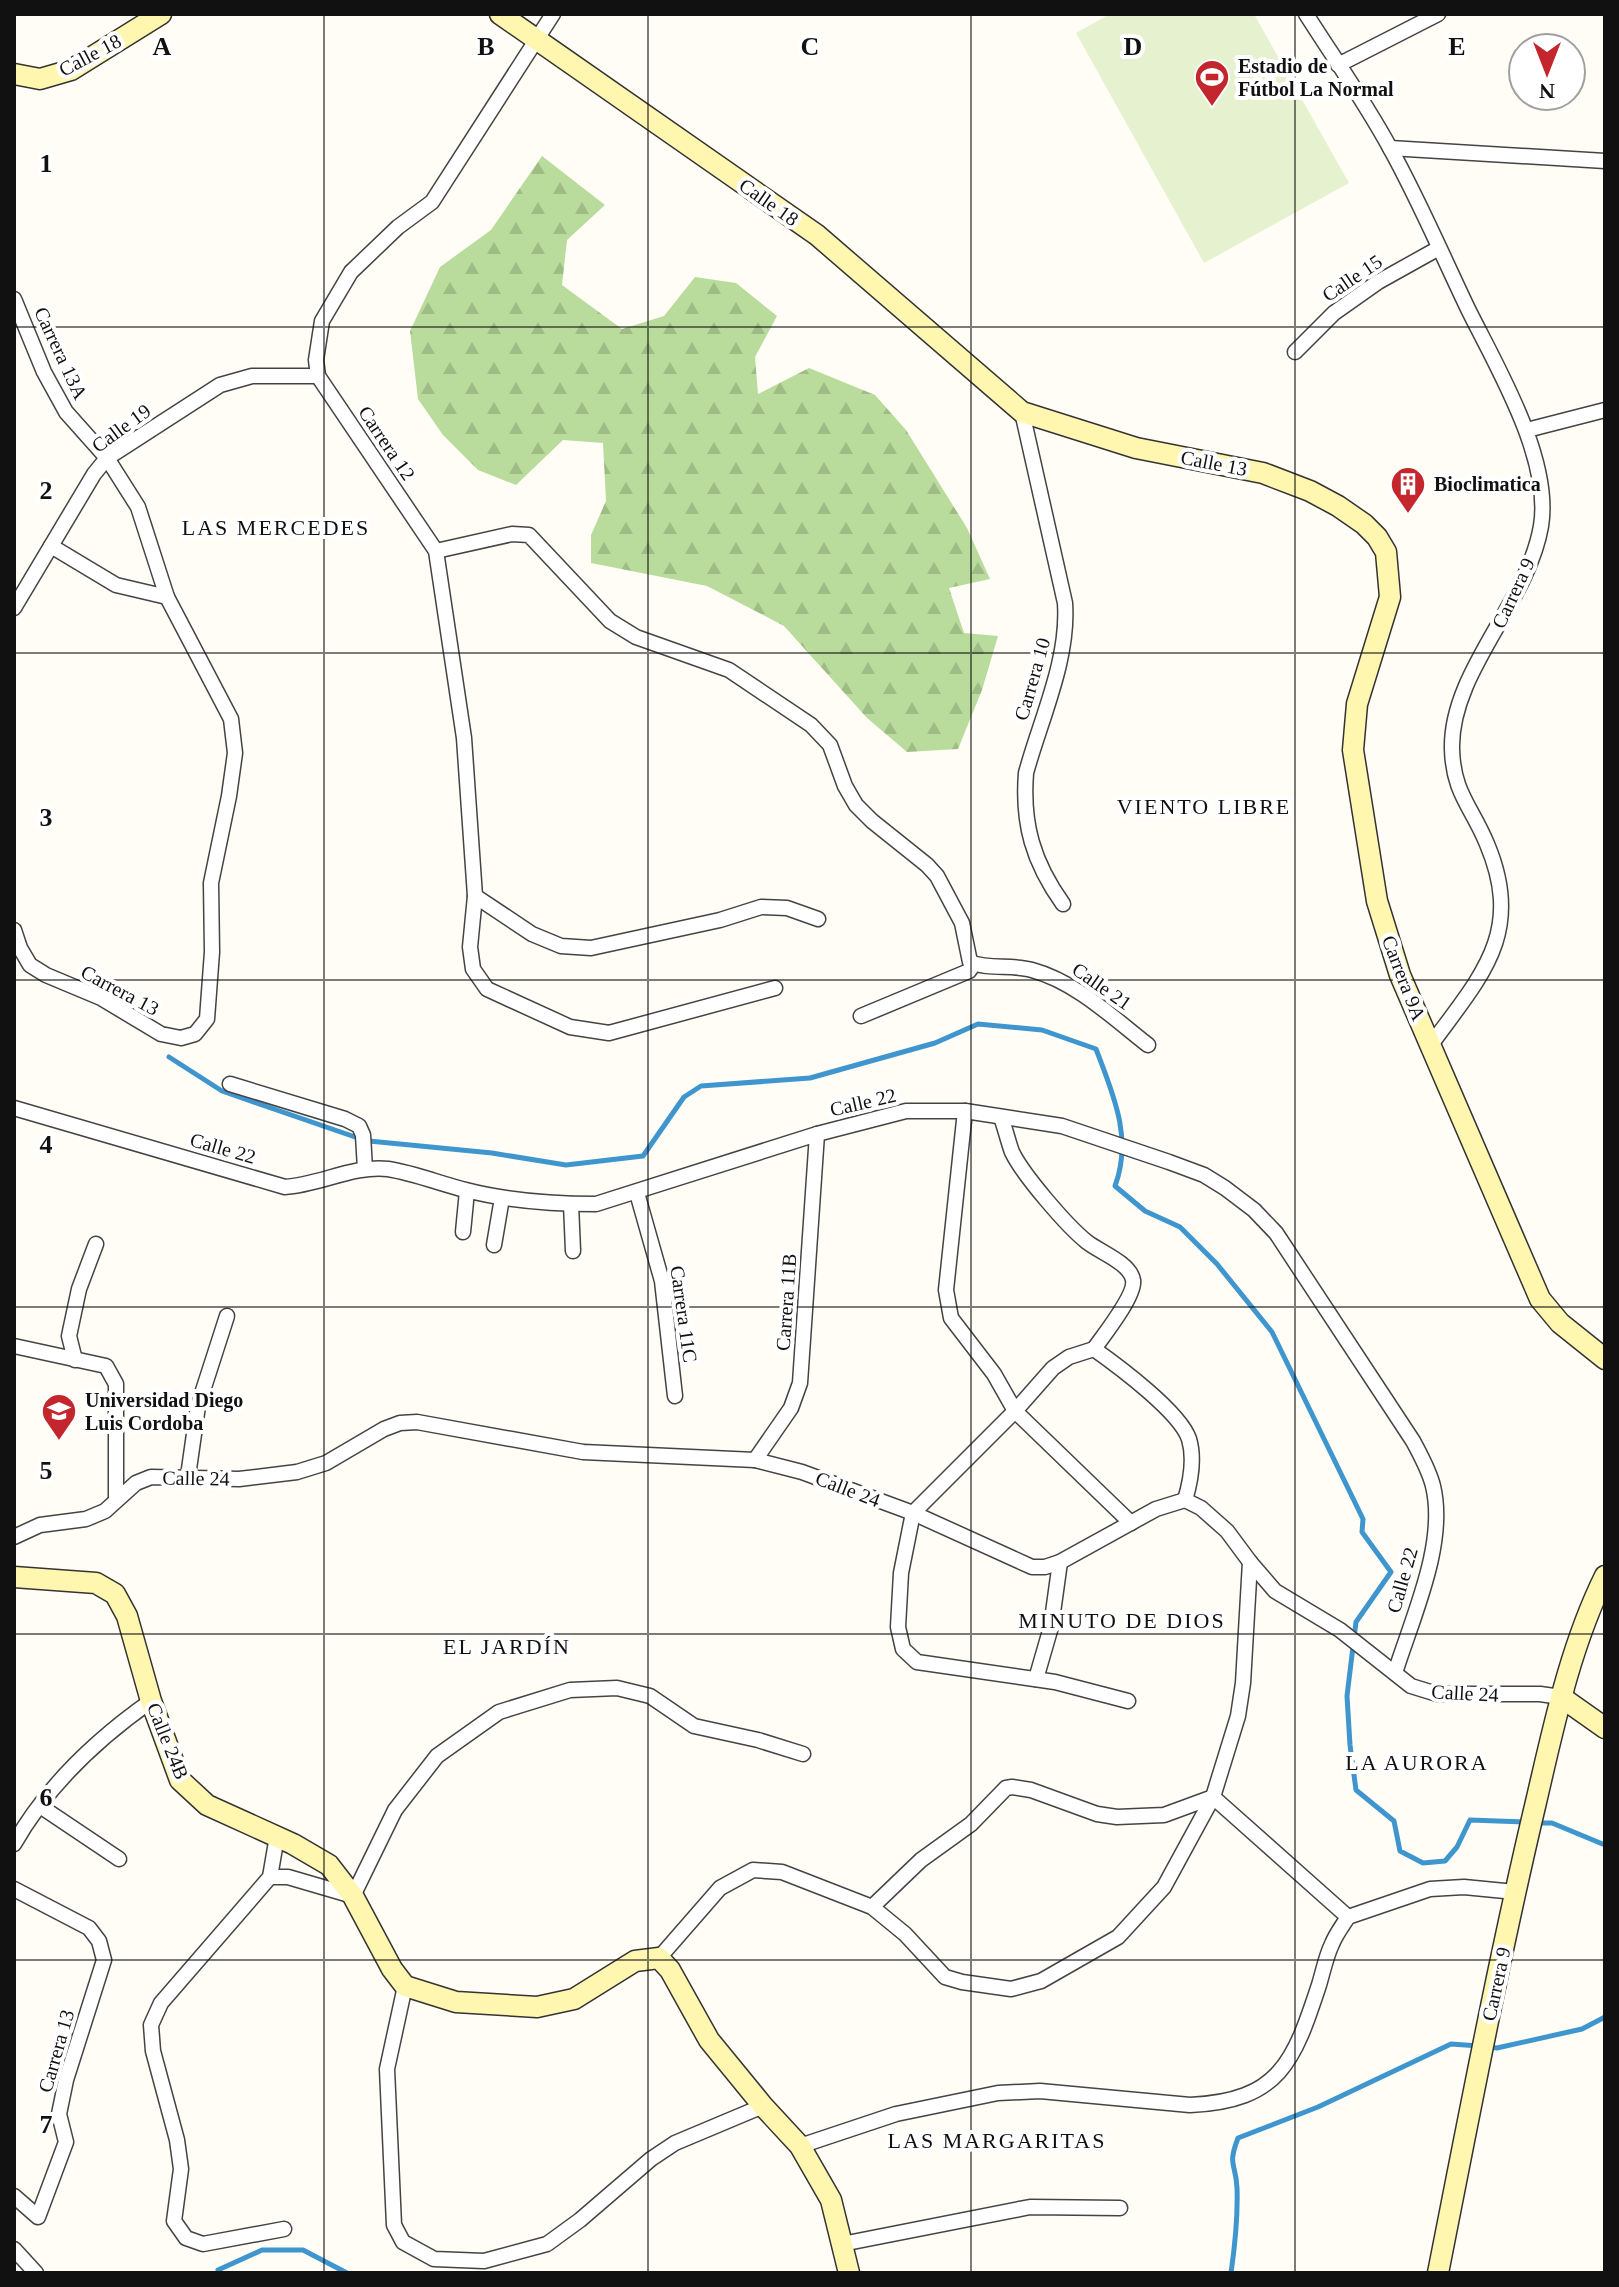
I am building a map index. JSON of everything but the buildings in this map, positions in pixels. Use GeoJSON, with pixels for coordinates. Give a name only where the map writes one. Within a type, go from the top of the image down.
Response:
{"type":"FeatureCollection","features":[{"type":"Feature","properties":{"kind":"main road","name":"Calle 18"},"geometry":{"type":"LineString","coordinates":[[14,74],[40,79],[71,70],[161,14]]}},
{"type":"Feature","properties":{"kind":"main road","name":"Calle 18"},"geometry":{"type":"LineString","coordinates":[[500,14],[817,235],[1022,412]]}},
{"type":"Feature","properties":{"kind":"main road","name":"Calle 13"},"geometry":{"type":"LineString","coordinates":[[1022,412],[1136,448],[1263,473],[1298,486],[1338,506],[1364,524],[1386,552]]}},
{"type":"Feature","properties":{"kind":"main road","name":"Carrera 9A"},"geometry":{"type":"LineString","coordinates":[[1386,552],[1390,597],[1357,704],[1353,750],[1377,901],[1400,975],[1540,1299],[1560,1323],[1605,1359]]}},
{"type":"Feature","properties":{"kind":"main road"},"geometry":{"type":"LineString","coordinates":[[1605,1576],[1592,1601],[1561,1697],[1605,1728]]}},
{"type":"Feature","properties":{"kind":"main road","name":"Calle 24B"},"geometry":{"type":"LineString","coordinates":[[14,1577],[96,1583],[115,1594],[127,1616],[151,1701],[180,1780],[207,1805],[277,1836],[329,1865],[353,1896],[392,1969],[405,1986]]}},
{"type":"Feature","properties":{"kind":"main road","name":"Carrera 9"},"geometry":{"type":"LineString","coordinates":[[1438,2273],[1515,1892],[1561,1697]]}},
{"type":"Feature","properties":{"kind":"main road"},"geometry":{"type":"LineString","coordinates":[[405,1986],[456,2002],[537,2007],[574,1999],[635,1961],[659,1958],[670,1970],[709,2040],[800,2146],[831,2200],[849,2273]]}},
{"type":"Feature","properties":{"kind":"street"},"geometry":{"type":"LineString","coordinates":[[318,376],[316,360],[322,321],[351,272],[398,227],[432,202],[553,14]]}},
{"type":"Feature","properties":{"kind":"street","name":"Carrera 9"},"geometry":{"type":"LineString","coordinates":[[1306,14],[1390,148],[1439,248],[1527,430],[1541,494],[1541,526],[1526,574],[1461,695],[1452,747],[1456,785],[1487,844],[1501,889],[1501,912],[1490,961],[1430,1046]]}},
{"type":"Feature","properties":{"kind":"street"},"geometry":{"type":"LineString","coordinates":[[1338,65],[1438,14]]}},
{"type":"Feature","properties":{"kind":"street"},"geometry":{"type":"LineString","coordinates":[[1390,148],[1605,161]]}},
{"type":"Feature","properties":{"kind":"street","name":"Calle 15"},"geometry":{"type":"LineString","coordinates":[[1295,352],[1334,313],[1378,282],[1439,248]]}},
{"type":"Feature","properties":{"kind":"street","name":"Carrera 13A"},"geometry":{"type":"LineString","coordinates":[[14,299],[44,372],[66,412],[107,458],[138,507],[167,597],[231,719],[235,753],[211,883],[212,952],[207,1019],[195,1034]]}},
{"type":"Feature","properties":{"kind":"street","name":"Calle 19"},"geometry":{"type":"LineString","coordinates":[[14,608],[94,474],[107,458],[220,385],[252,376],[318,376]]}},
{"type":"Feature","properties":{"kind":"street","name":"Carrera 12"},"geometry":{"type":"LineString","coordinates":[[318,376],[436,551],[464,738],[475,896],[470,947],[473,969],[487,989],[570,1027],[609,1033],[775,988]]}},
{"type":"Feature","properties":{"kind":"street"},"geometry":{"type":"LineString","coordinates":[[1527,430],[1605,410]]}},
{"type":"Feature","properties":{"kind":"street","name":"Carrera 10"},"geometry":{"type":"LineString","coordinates":[[1022,412],[1065,603],[1067,627],[1026,773],[1024,794],[1034,850],[1044,878],[1063,904]]}},
{"type":"Feature","properties":{"kind":"street"},"geometry":{"type":"LineString","coordinates":[[436,551],[512,534],[529,535],[610,621],[636,637],[729,670],[811,725],[830,745],[845,786],[856,805],[937,876],[962,923],[967,959],[977,965],[861,1016]]}},
{"type":"Feature","properties":{"kind":"street"},"geometry":{"type":"LineString","coordinates":[[51,546],[116,585],[167,597]]}},
{"type":"Feature","properties":{"kind":"street"},"geometry":{"type":"LineString","coordinates":[[475,896],[532,934],[561,946],[591,948],[720,920],[761,907],[787,908],[818,919]]}},
{"type":"Feature","properties":{"kind":"street","name":"Carrera 13"},"geometry":{"type":"LineString","coordinates":[[14,930],[30,965],[46,975],[101,998],[161,1034],[181,1038],[195,1034]]}},
{"type":"Feature","properties":{"kind":"street","name":"Calle 21"},"geometry":{"type":"LineString","coordinates":[[977,965],[1027,968],[1067,983],[1148,1045]]}},
{"type":"Feature","properties":{"kind":"street"},"geometry":{"type":"LineString","coordinates":[[230,1084],[359,1126],[363,1135],[365,1169]]}},
{"type":"Feature","properties":{"kind":"street","name":"Calle 22"},"geometry":{"type":"LineString","coordinates":[[14,1108],[285,1187],[306,1186],[365,1169],[388,1169],[502,1198],[571,1204],[596,1204],[637,1193],[817,1134],[906,1111],[965,1111],[1062,1126],[1204,1175],[1254,1210],[1276,1233],[1413,1441],[1428,1469],[1434,1488],[1436,1517],[1432,1558],[1395,1673]]}},
{"type":"Feature","properties":{"kind":"street"},"geometry":{"type":"LineString","coordinates":[[965,1111],[946,1290],[951,1318],[994,1374],[1015,1411],[1131,1523]]}},
{"type":"Feature","properties":{"kind":"street"},"geometry":{"type":"LineString","coordinates":[[1001,1117],[1013,1152],[1025,1172],[1081,1237],[1125,1267],[1133,1277],[1133,1287],[1094,1349],[1069,1357],[1053,1368],[1015,1411],[913,1513],[901,1573],[898,1613],[903,1649],[917,1662],[1036,1679],[1128,1701]]}},
{"type":"Feature","properties":{"kind":"street","name":"Carrera 11B"},"geometry":{"type":"LineString","coordinates":[[755,1460],[791,1408],[800,1383],[817,1134]]}},
{"type":"Feature","properties":{"kind":"street"},"geometry":{"type":"LineString","coordinates":[[463,1232],[467,1191]]}},
{"type":"Feature","properties":{"kind":"street","name":"Carrera 11C"},"geometry":{"type":"LineString","coordinates":[[637,1193],[662,1281],[675,1396]]}},
{"type":"Feature","properties":{"kind":"street"},"geometry":{"type":"LineString","coordinates":[[494,1245],[502,1198]]}},
{"type":"Feature","properties":{"kind":"street"},"geometry":{"type":"LineString","coordinates":[[571,1204],[573,1251]]}},
{"type":"Feature","properties":{"kind":"street"},"geometry":{"type":"LineString","coordinates":[[75,1360],[69,1336],[79,1289],[96,1244]]}},
{"type":"Feature","properties":{"kind":"street"},"geometry":{"type":"LineString","coordinates":[[188,1476],[198,1406],[227,1316]]}},
{"type":"Feature","properties":{"kind":"street"},"geometry":{"type":"LineString","coordinates":[[14,1346],[106,1366],[116,1384],[116,1499]]}},
{"type":"Feature","properties":{"kind":"street"},"geometry":{"type":"LineString","coordinates":[[1094,1349],[1137,1380],[1188,1436],[1193,1460],[1185,1500]]}},
{"type":"Feature","properties":{"kind":"street","name":"Calle 24"},"geometry":{"type":"LineString","coordinates":[[14,1537],[40,1525],[86,1519],[105,1511],[136,1483],[151,1477],[239,1479],[297,1472],[326,1463],[384,1429],[400,1423],[417,1422],[583,1452],[755,1460],[802,1472],[913,1513],[1021,1563],[1045,1567],[1060,1562],[1156,1509],[1185,1500],[1201,1508],[1227,1531],[1275,1591],[1340,1630],[1411,1686],[1437,1694],[1540,1694],[1561,1697]]}},
{"type":"Feature","properties":{"kind":"street"},"geometry":{"type":"LineString","coordinates":[[1036,1679],[1051,1627],[1060,1562]]}},
{"type":"Feature","properties":{"kind":"street"},"geometry":{"type":"LineString","coordinates":[[659,1958],[720,1888],[753,1870],[782,1872],[872,1907],[905,1934],[945,1977],[962,1982],[1011,1989],[1041,1981],[1118,1937],[1164,1887],[1213,1797],[1238,1716],[1243,1683],[1250,1562]]}},
{"type":"Feature","properties":{"kind":"street"},"geometry":{"type":"LineString","coordinates":[[270,1877],[288,1877],[353,1896],[395,1810],[437,1756],[499,1712],[570,1690],[617,1688],[650,1696],[694,1726],[803,1754]]}},
{"type":"Feature","properties":{"kind":"street"},"geometry":{"type":"LineString","coordinates":[[14,1844],[27,1821],[80,1760],[118,1724],[151,1701]]}},
{"type":"Feature","properties":{"kind":"street"},"geometry":{"type":"LineString","coordinates":[[872,1907],[921,1860],[971,1824],[1006,1788],[1031,1790],[1097,1814],[1117,1817],[1164,1815],[1213,1797]]}},
{"type":"Feature","properties":{"kind":"street"},"geometry":{"type":"LineString","coordinates":[[1213,1797],[1348,1917]]}},
{"type":"Feature","properties":{"kind":"street"},"geometry":{"type":"LineString","coordinates":[[40,1806],[119,1859]]}},
{"type":"Feature","properties":{"kind":"street"},"geometry":{"type":"LineString","coordinates":[[277,1836],[270,1877],[161,2003],[151,2025],[153,2051],[177,2140],[181,2169],[174,2221],[186,2238],[203,2244],[284,2229]]}},
{"type":"Feature","properties":{"kind":"street"},"geometry":{"type":"LineString","coordinates":[[800,2146],[896,2114],[998,2093],[1040,2091],[1190,2105],[1214,2104],[1248,2095],[1272,2079],[1289,2062],[1302,2036],[1331,1945],[1348,1917],[1430,1889],[1464,1887],[1515,1892]]}},
{"type":"Feature","properties":{"kind":"street","name":"Carrera 13"},"geometry":{"type":"LineString","coordinates":[[14,1889],[89,1928],[99,1941],[104,1960],[66,2080],[59,2114],[66,2142],[38,2217],[14,2196]]}},
{"type":"Feature","properties":{"kind":"street"},"geometry":{"type":"LineString","coordinates":[[405,1986],[387,2069],[394,2225],[403,2242],[434,2259],[484,2261],[547,2244],[675,2143],[763,2106]]}},
{"type":"Feature","properties":{"kind":"street"},"geometry":{"type":"LineString","coordinates":[[842,2244],[1002,2210],[1040,2206],[1120,2208]]}},
{"type":"Feature","properties":{"kind":"street"},"geometry":{"type":"LineString","coordinates":[[14,2249],[36,2273]]}},
{"type":"Feature","properties":{"kind":"green space","name":"Estadio de Fútbol La Normal"},"geometry":{"type":"Polygon","coordinates":[[[1110,14],[1254,14],[1349,183],[1204,263],[1076,33],[1110,14]]]}},
{"type":"Feature","properties":{"kind":"green space"},"geometry":{"type":"Polygon","coordinates":[[[542,156],[605,205],[567,240],[562,285],[622,329],[664,316],[695,277],[736,283],[777,316],[755,357],[758,394],[809,368],[875,395],[906,430],[967,528],[990,579],[949,588],[964,633],[998,636],[982,690],[958,749],[907,752],[867,718],[784,626],[707,586],[591,563],[591,535],[606,501],[603,443],[563,440],[516,485],[478,470],[443,435],[418,399],[410,331],[440,267],[491,230],[542,156]]]}},
{"type":"Feature","properties":{"kind":"waterway"},"geometry":{"type":"LineString","coordinates":[[369,1141],[492,1153],[566,1165],[643,1156],[684,1097],[701,1086],[810,1078],[935,1043],[978,1024],[1042,1030],[1096,1049],[1119,1116],[1122,1151],[1115,1186],[1145,1211],[1180,1227],[1217,1264],[1272,1332],[1363,1519],[1362,1532],[1391,1572],[1356,1622],[1347,1696],[1356,1790],[1394,1821],[1400,1851],[1423,1863],[1445,1861],[1457,1847],[1470,1820],[1525,1822]]}},
{"type":"Feature","properties":{"kind":"waterway"},"geometry":{"type":"LineString","coordinates":[[169,1057],[222,1091],[358,1138]]}},
{"type":"Feature","properties":{"kind":"waterway"},"geometry":{"type":"LineString","coordinates":[[1535,1823],[1552,1823],[1605,1845]]}},
{"type":"Feature","properties":{"kind":"waterway"},"geometry":{"type":"LineString","coordinates":[[1489,2047],[1497,2048],[1582,2029],[1605,2017]]}},
{"type":"Feature","properties":{"kind":"waterway"},"geometry":{"type":"LineString","coordinates":[[1231,2273],[1237,2210],[1233,2160],[1238,2138],[1318,2107],[1451,2044],[1479,2046]]}},
{"type":"Feature","properties":{"kind":"waterway"},"geometry":{"type":"LineString","coordinates":[[218,2270],[262,2250],[303,2250],[347,2273]]}},
{"type":"Feature","properties":{"kind":"place","name":"Estadio de Fútbol La Normal"},"geometry":{"type":"Point","coordinates":[1212,108]}},
{"type":"Feature","properties":{"kind":"place","name":"Bioclimatica"},"geometry":{"type":"Point","coordinates":[1408,515]}},
{"type":"Feature","properties":{"kind":"place","name":"Universidad Diego Luis Cordoba"},"geometry":{"type":"Point","coordinates":[59,1442]}},
{"type":"Feature","properties":{"kind":"district","name":"LAS MERCEDES"},"geometry":{"type":"Point","coordinates":[276,527]}},
{"type":"Feature","properties":{"kind":"district","name":"VIENTO LIBRE"},"geometry":{"type":"Point","coordinates":[1204,806]}},
{"type":"Feature","properties":{"kind":"district","name":"MINUTO DE DIOS"},"geometry":{"type":"Point","coordinates":[1122,1620]}},
{"type":"Feature","properties":{"kind":"district","name":"EL JARDÍN"},"geometry":{"type":"Point","coordinates":[507,1646]}},
{"type":"Feature","properties":{"kind":"district","name":"LA AURORA"},"geometry":{"type":"Point","coordinates":[1417,1762]}},
{"type":"Feature","properties":{"kind":"district","name":"LAS MARGARITAS"},"geometry":{"type":"Point","coordinates":[997,2140]}}]}
